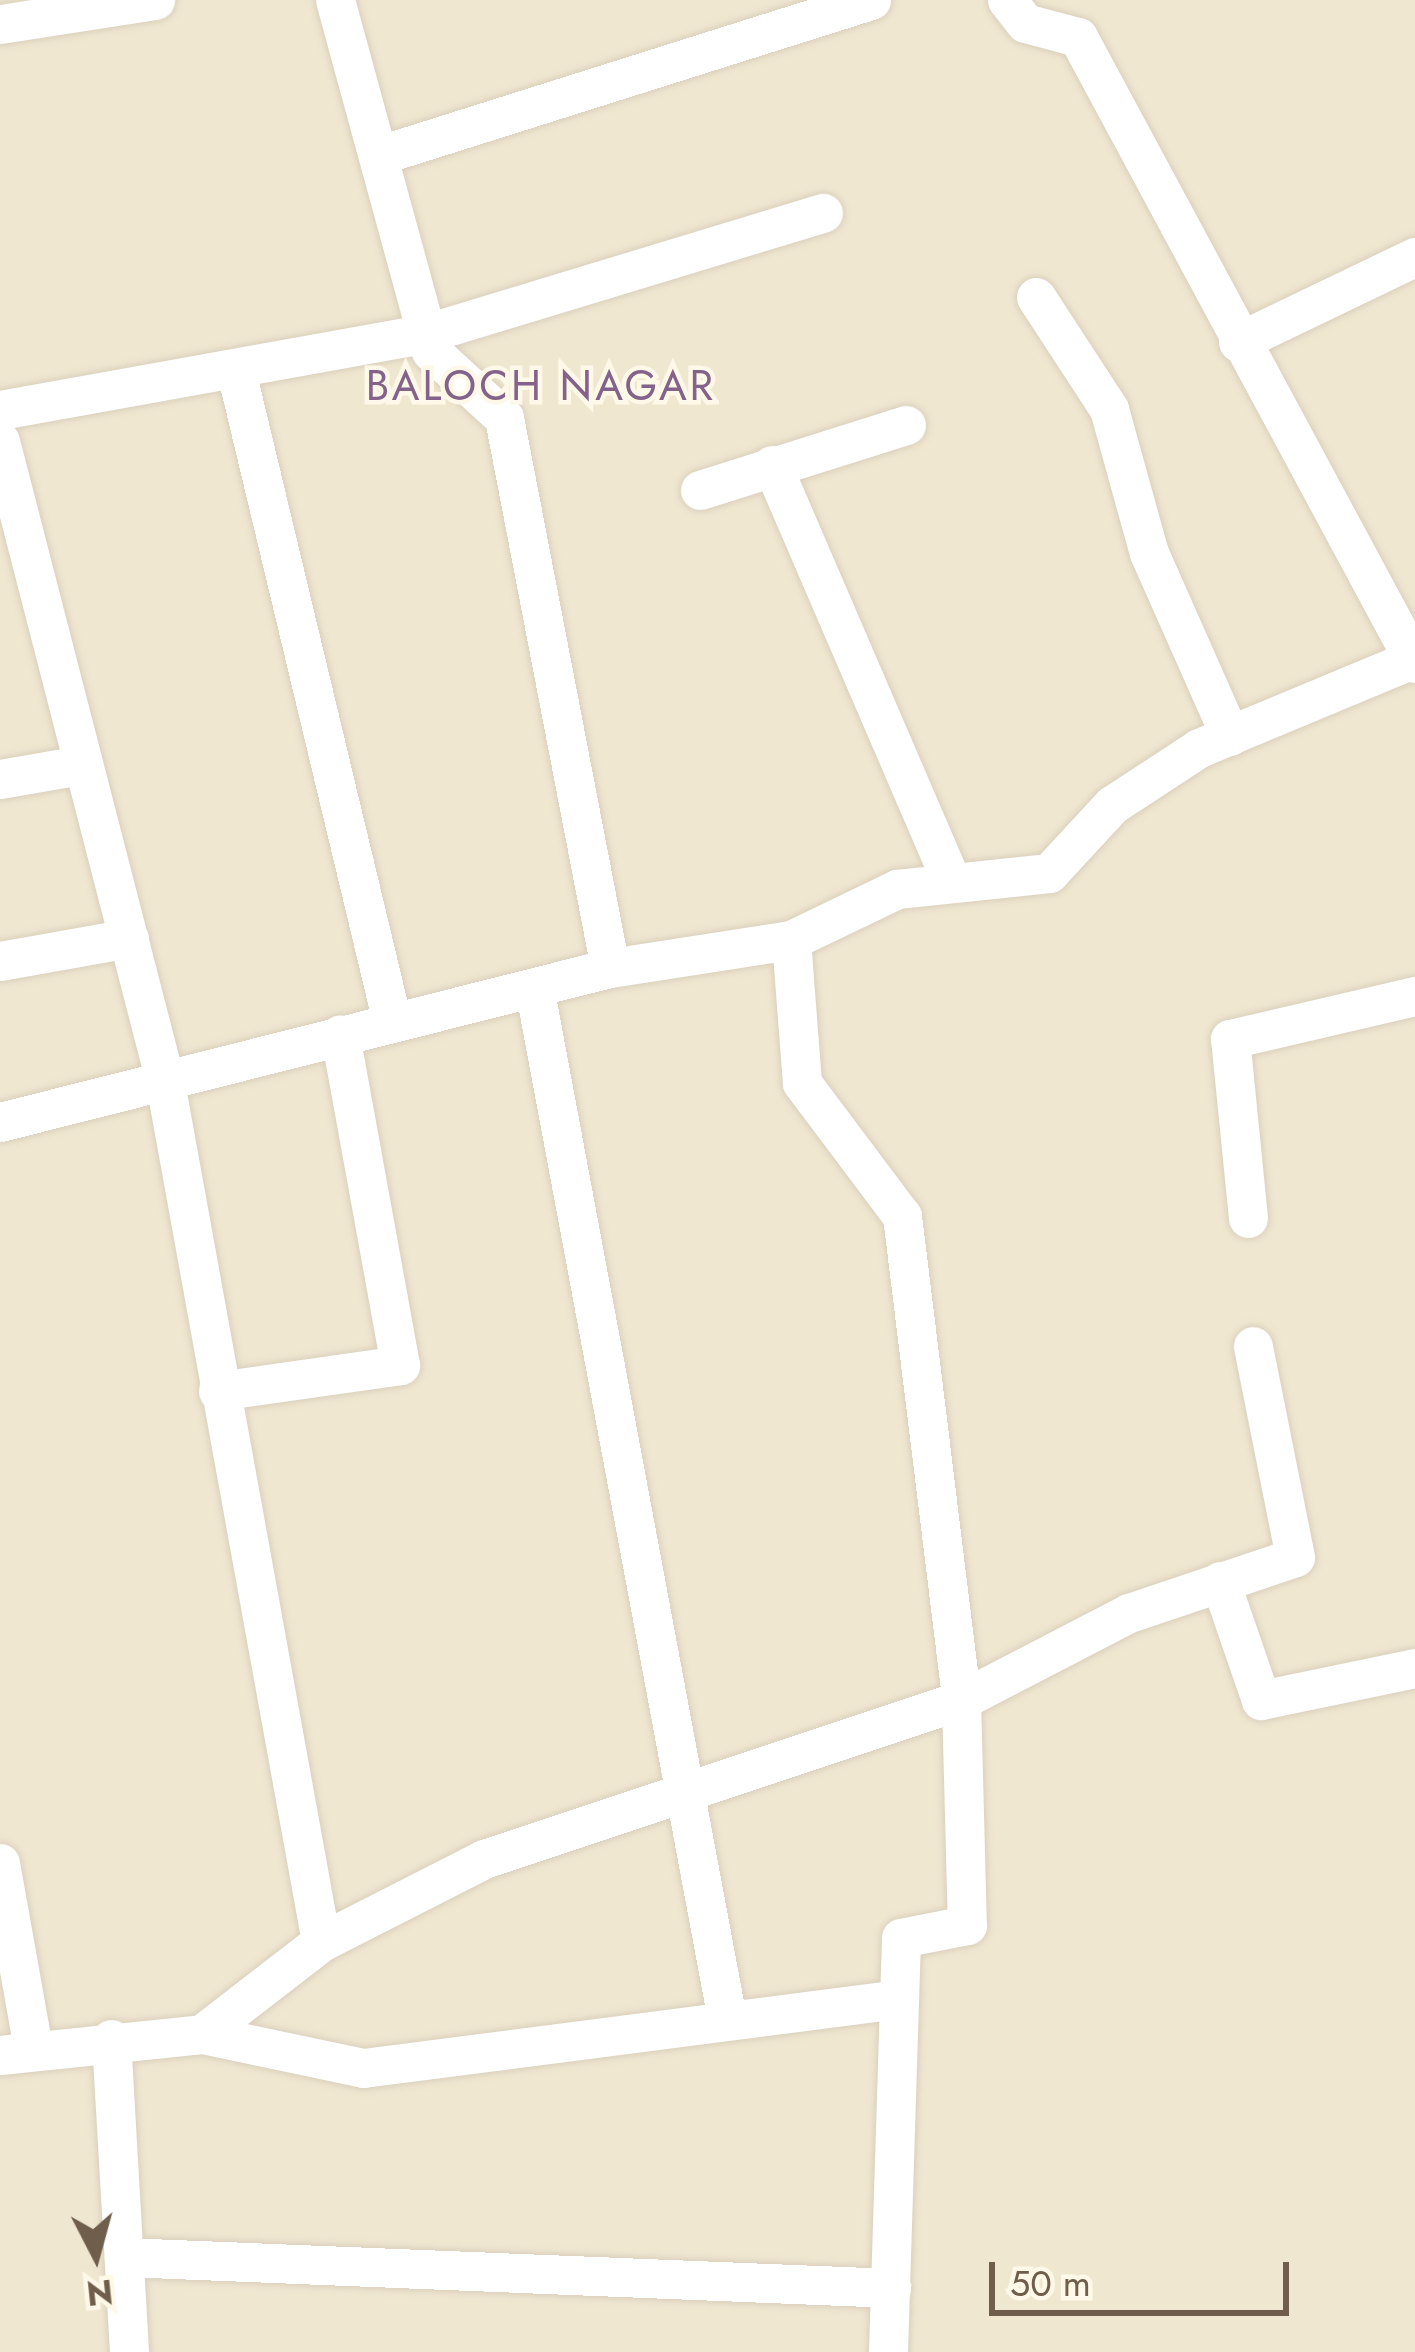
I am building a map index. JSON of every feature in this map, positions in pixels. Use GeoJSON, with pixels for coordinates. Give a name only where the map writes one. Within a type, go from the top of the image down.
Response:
{"type":"FeatureCollection","features":[{"type":"Feature","properties":{"kind":"street"},"geometry":{"type":"LineString","coordinates":[[0,24],[154,0]]}},
{"type":"Feature","properties":{"kind":"street"},"geometry":{"type":"LineString","coordinates":[[334,0],[380,155],[424,334],[504,418],[610,968]]}},
{"type":"Feature","properties":{"kind":"street"},"geometry":{"type":"LineString","coordinates":[[380,155],[871,0]]}},
{"type":"Feature","properties":{"kind":"street"},"geometry":{"type":"LineString","coordinates":[[0,1122],[340,1034],[535,992],[610,968],[791,940],[856,900],[952,882],[1049,873],[1112,806],[1230,736],[1414,661],[1238,342],[1078,37],[1025,23],[1007,0]]}},
{"type":"Feature","properties":{"kind":"street"},"geometry":{"type":"LineString","coordinates":[[0,410],[424,334],[823,213]]}},
{"type":"Feature","properties":{"kind":"street"},"geometry":{"type":"LineString","coordinates":[[1238,342],[1415,257]]}},
{"type":"Feature","properties":{"kind":"street"},"geometry":{"type":"LineString","coordinates":[[1036,297],[1109,410],[1149,553],[1230,736]]}},
{"type":"Feature","properties":{"kind":"street"},"geometry":{"type":"LineString","coordinates":[[236,371],[392,1022]]}},
{"type":"Feature","properties":{"kind":"street"},"geometry":{"type":"LineString","coordinates":[[700,490],[906,425]]}},
{"type":"Feature","properties":{"kind":"street"},"geometry":{"type":"LineString","coordinates":[[0,441],[15,588],[81,765],[164,1078],[320,1942]]}},
{"type":"Feature","properties":{"kind":"street"},"geometry":{"type":"LineString","coordinates":[[772,465],[952,882]]}},
{"type":"Feature","properties":{"kind":"street"},"geometry":{"type":"LineString","coordinates":[[0,779],[81,765]]}},
{"type":"Feature","properties":{"kind":"street"},"geometry":{"type":"LineString","coordinates":[[0,962],[129,938]]}},
{"type":"Feature","properties":{"kind":"street"},"geometry":{"type":"LineString","coordinates":[[791,940],[802,1083],[902,1216],[961,1700],[967,1925],[902,1938],[888,2352]]}},
{"type":"Feature","properties":{"kind":"street"},"geometry":{"type":"LineString","coordinates":[[535,992],[727,2019]]}},
{"type":"Feature","properties":{"kind":"street"},"geometry":{"type":"LineString","coordinates":[[1248,1218],[1230,1040],[1415,996]]}},
{"type":"Feature","properties":{"kind":"street"},"geometry":{"type":"LineString","coordinates":[[218,1391],[400,1365],[340,1034]]}},
{"type":"Feature","properties":{"kind":"street"},"geometry":{"type":"LineString","coordinates":[[202,2034],[320,1942],[484,1859],[961,1700],[1130,1613],[1295,1557],[1253,1346]]}},
{"type":"Feature","properties":{"kind":"street"},"geometry":{"type":"LineString","coordinates":[[1220,1581],[1262,1700],[1415,1668]]}},
{"type":"Feature","properties":{"kind":"street"},"geometry":{"type":"LineString","coordinates":[[0,1863],[16,2052],[111,2039],[202,2034],[363,2068],[899,1999]]}},
{"type":"Feature","properties":{"kind":"street"},"geometry":{"type":"LineString","coordinates":[[111,2039],[129,2352]]}},
{"type":"Feature","properties":{"kind":"street"},"geometry":{"type":"LineString","coordinates":[[124,2257],[891,2288]]}},
{"type":"Feature","properties":{"kind":"shaded area"},"geometry":{"type":"Polygon","coordinates":[[[0,0],[1415,0],[1415,2352],[0,2352],[0,0]]]}},
{"type":"Feature","properties":{"kind":"district","name":"BALOCH NAGAR"},"geometry":{"type":"Point","coordinates":[541,386]}}]}
